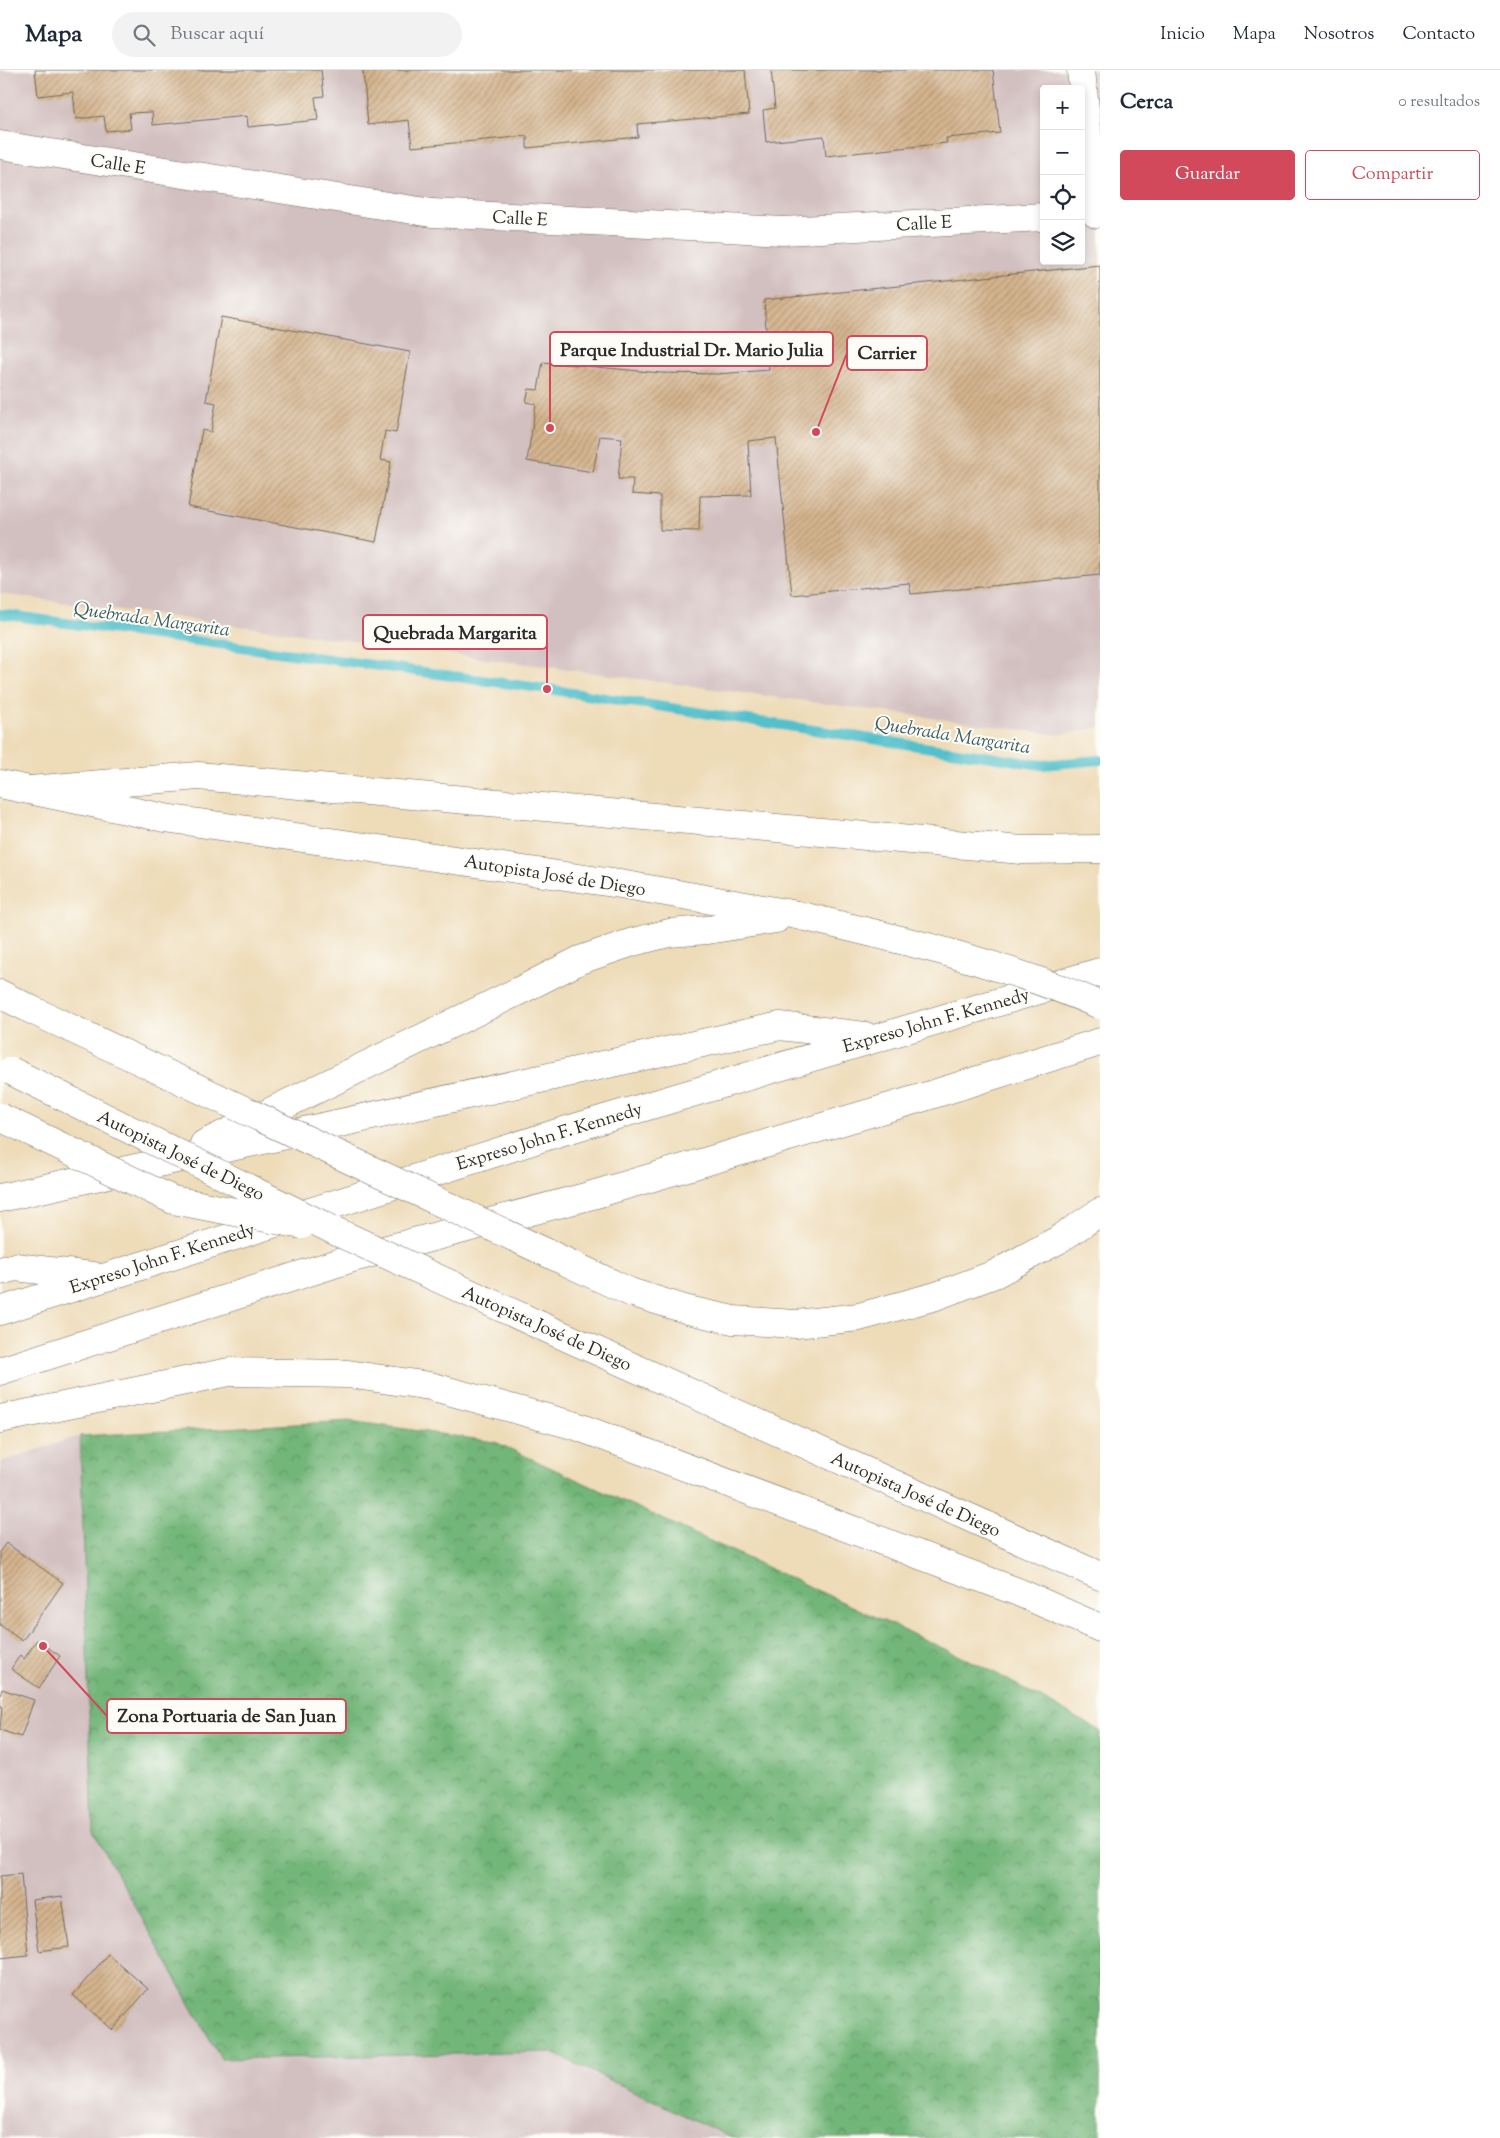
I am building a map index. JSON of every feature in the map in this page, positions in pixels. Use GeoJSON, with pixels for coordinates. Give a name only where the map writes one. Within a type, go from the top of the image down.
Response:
{"type":"FeatureCollection","features":[{"type":"Feature","properties":{"kind":"main road"},"geometry":{"type":"LineString","coordinates":[[1081,70],[1092,214]]}},
{"type":"Feature","properties":{"kind":"main road","name":"Calle E"},"geometry":{"type":"LineString","coordinates":[[0,145],[432,213],[783,231],[1040,216]]}},
{"type":"Feature","properties":{"kind":"main road"},"geometry":{"type":"LineString","coordinates":[[30,790],[198,776],[1022,850],[1100,848]]}},
{"type":"Feature","properties":{"kind":"main road","name":"Autopista José de Diego"},"geometry":{"type":"LineString","coordinates":[[0,784],[165,818],[620,884],[797,915],[930,947],[1072,993],[1100,1005]]}},
{"type":"Feature","properties":{"kind":"main road"},"geometry":{"type":"LineString","coordinates":[[164,1164],[580,960],[633,942],[669,933],[707,930],[797,915]]}},
{"type":"Feature","properties":{"kind":"main road","name":"Expreso John F. Kennedy"},"geometry":{"type":"LineString","coordinates":[[0,1310],[557,1133],[1100,972]]}},
{"type":"Feature","properties":{"kind":"main road"},"geometry":{"type":"LineString","coordinates":[[0,994],[630,1292],[688,1310],[733,1320],[796,1324],[859,1317],[936,1296],[995,1274],[1058,1240],[1100,1212]]}},
{"type":"Feature","properties":{"kind":"main road"},"geometry":{"type":"LineString","coordinates":[[0,1198],[164,1164],[780,1026],[876,1037]]}},
{"type":"Feature","properties":{"kind":"main road"},"geometry":{"type":"LineString","coordinates":[[0,1371],[353,1258],[589,1196],[921,1098],[1100,1042]]}},
{"type":"Feature","properties":{"kind":"main road","name":"Autopista José de Diego"},"geometry":{"type":"LineString","coordinates":[[6,1068],[335,1231],[539,1325],[1100,1576]]}},
{"type":"Feature","properties":{"kind":"main road"},"geometry":{"type":"LineString","coordinates":[[0,1117],[172,1200],[335,1231]]}},
{"type":"Feature","properties":{"kind":"main road"},"geometry":{"type":"LineString","coordinates":[[0,1271],[16,1267],[102,1277]]}},
{"type":"Feature","properties":{"kind":"main road"},"geometry":{"type":"LineString","coordinates":[[0,1419],[229,1372],[348,1374],[430,1386],[576,1426],[1018,1592],[1100,1628]]}},
{"type":"Feature","properties":{"kind":"shaded area"},"geometry":{"type":"Polygon","coordinates":[[[0,70],[1100,70],[1100,727],[1060,735],[0,594],[0,70]]]}},
{"type":"Feature","properties":{"kind":"shaded area"},"geometry":{"type":"Polygon","coordinates":[[[80,1436],[93,1830],[221,2059],[551,2052],[732,2138],[0,2138],[0,1462],[80,1436]]]}},
{"type":"Feature","properties":{"kind":"green space"},"geometry":{"type":"Polygon","coordinates":[[[350,1421],[495,1442],[988,1669],[1100,1731],[1100,2138],[732,2138],[551,2052],[221,2059],[93,1831],[80,1436],[350,1421]]]}},
{"type":"Feature","properties":{"kind":"building"},"geometry":{"type":"Polygon","coordinates":[[[35,70],[321,70],[324,96],[315,97],[318,120],[248,127],[247,116],[153,125],[152,112],[129,113],[131,129],[106,131],[104,116],[76,119],[73,92],[38,96],[35,70]]]}},
{"type":"Feature","properties":{"kind":"building"},"geometry":{"type":"Polygon","coordinates":[[[363,70],[745,70],[749,114],[637,124],[638,137],[527,148],[527,136],[412,147],[409,120],[368,125],[363,70]]]}},
{"type":"Feature","properties":{"kind":"building"},"geometry":{"type":"Polygon","coordinates":[[[771,70],[993,70],[1000,133],[946,138],[947,143],[826,156],[824,136],[766,142],[763,110],[775,108],[771,70]]]}},
{"type":"Feature","properties":{"kind":"building"},"geometry":{"type":"Polygon","coordinates":[[[1100,265],[1100,575],[911,594],[909,583],[792,595],[776,438],[748,441],[751,495],[700,496],[699,531],[660,530],[660,496],[632,494],[633,479],[618,479],[622,438],[600,436],[593,472],[527,461],[536,404],[526,402],[529,389],[538,390],[543,362],[661,373],[718,374],[769,370],[764,300],[1100,265]]]}},
{"type":"Feature","properties":{"kind":"building"},"geometry":{"type":"Polygon","coordinates":[[[221,317],[410,352],[396,433],[385,431],[380,460],[391,462],[376,542],[188,507],[202,430],[211,432],[216,403],[206,401],[221,317]]]}},
{"type":"Feature","properties":{"kind":"building"},"geometry":{"type":"Polygon","coordinates":[[[6,1543],[63,1583],[22,1641],[0,1625],[0,1551],[6,1543]]]}},
{"type":"Feature","properties":{"kind":"building"},"geometry":{"type":"Polygon","coordinates":[[[37,1640],[60,1656],[39,1688],[11,1669],[20,1655],[24,1659],[37,1640]]]}},
{"type":"Feature","properties":{"kind":"building"},"geometry":{"type":"Polygon","coordinates":[[[2,1689],[34,1700],[21,1737],[0,1730],[2,1706],[0,1705],[0,1696],[2,1689]]]}},
{"type":"Feature","properties":{"kind":"building"},"geometry":{"type":"Polygon","coordinates":[[[21,1874],[28,1955],[0,1958],[0,1876],[21,1874]]]}},
{"type":"Feature","properties":{"kind":"building"},"geometry":{"type":"Polygon","coordinates":[[[62,1896],[69,1947],[39,1951],[32,1900],[62,1896]]]}},
{"type":"Feature","properties":{"kind":"building"},"geometry":{"type":"Polygon","coordinates":[[[108,1954],[148,1989],[113,2030],[73,1995],[108,1954]]]}},
{"type":"Feature","properties":{"kind":"waterway","name":"Quebrada Margarita"},"geometry":{"type":"LineString","coordinates":[[0,614],[547,689],[1042,765],[1100,760]]}},
{"type":"Feature","properties":{"kind":"place","name":"Parque Industrial Dr. Mario Julia"},"geometry":{"type":"Point","coordinates":[550,428]}},
{"type":"Feature","properties":{"kind":"place","name":"Carrier"},"geometry":{"type":"Point","coordinates":[816,432]}},
{"type":"Feature","properties":{"kind":"place","name":"Quebrada Margarita"},"geometry":{"type":"Point","coordinates":[547,689]}},
{"type":"Feature","properties":{"kind":"place","name":"Zona Portuaria de San Juan"},"geometry":{"type":"Point","coordinates":[43,1646]}}]}
